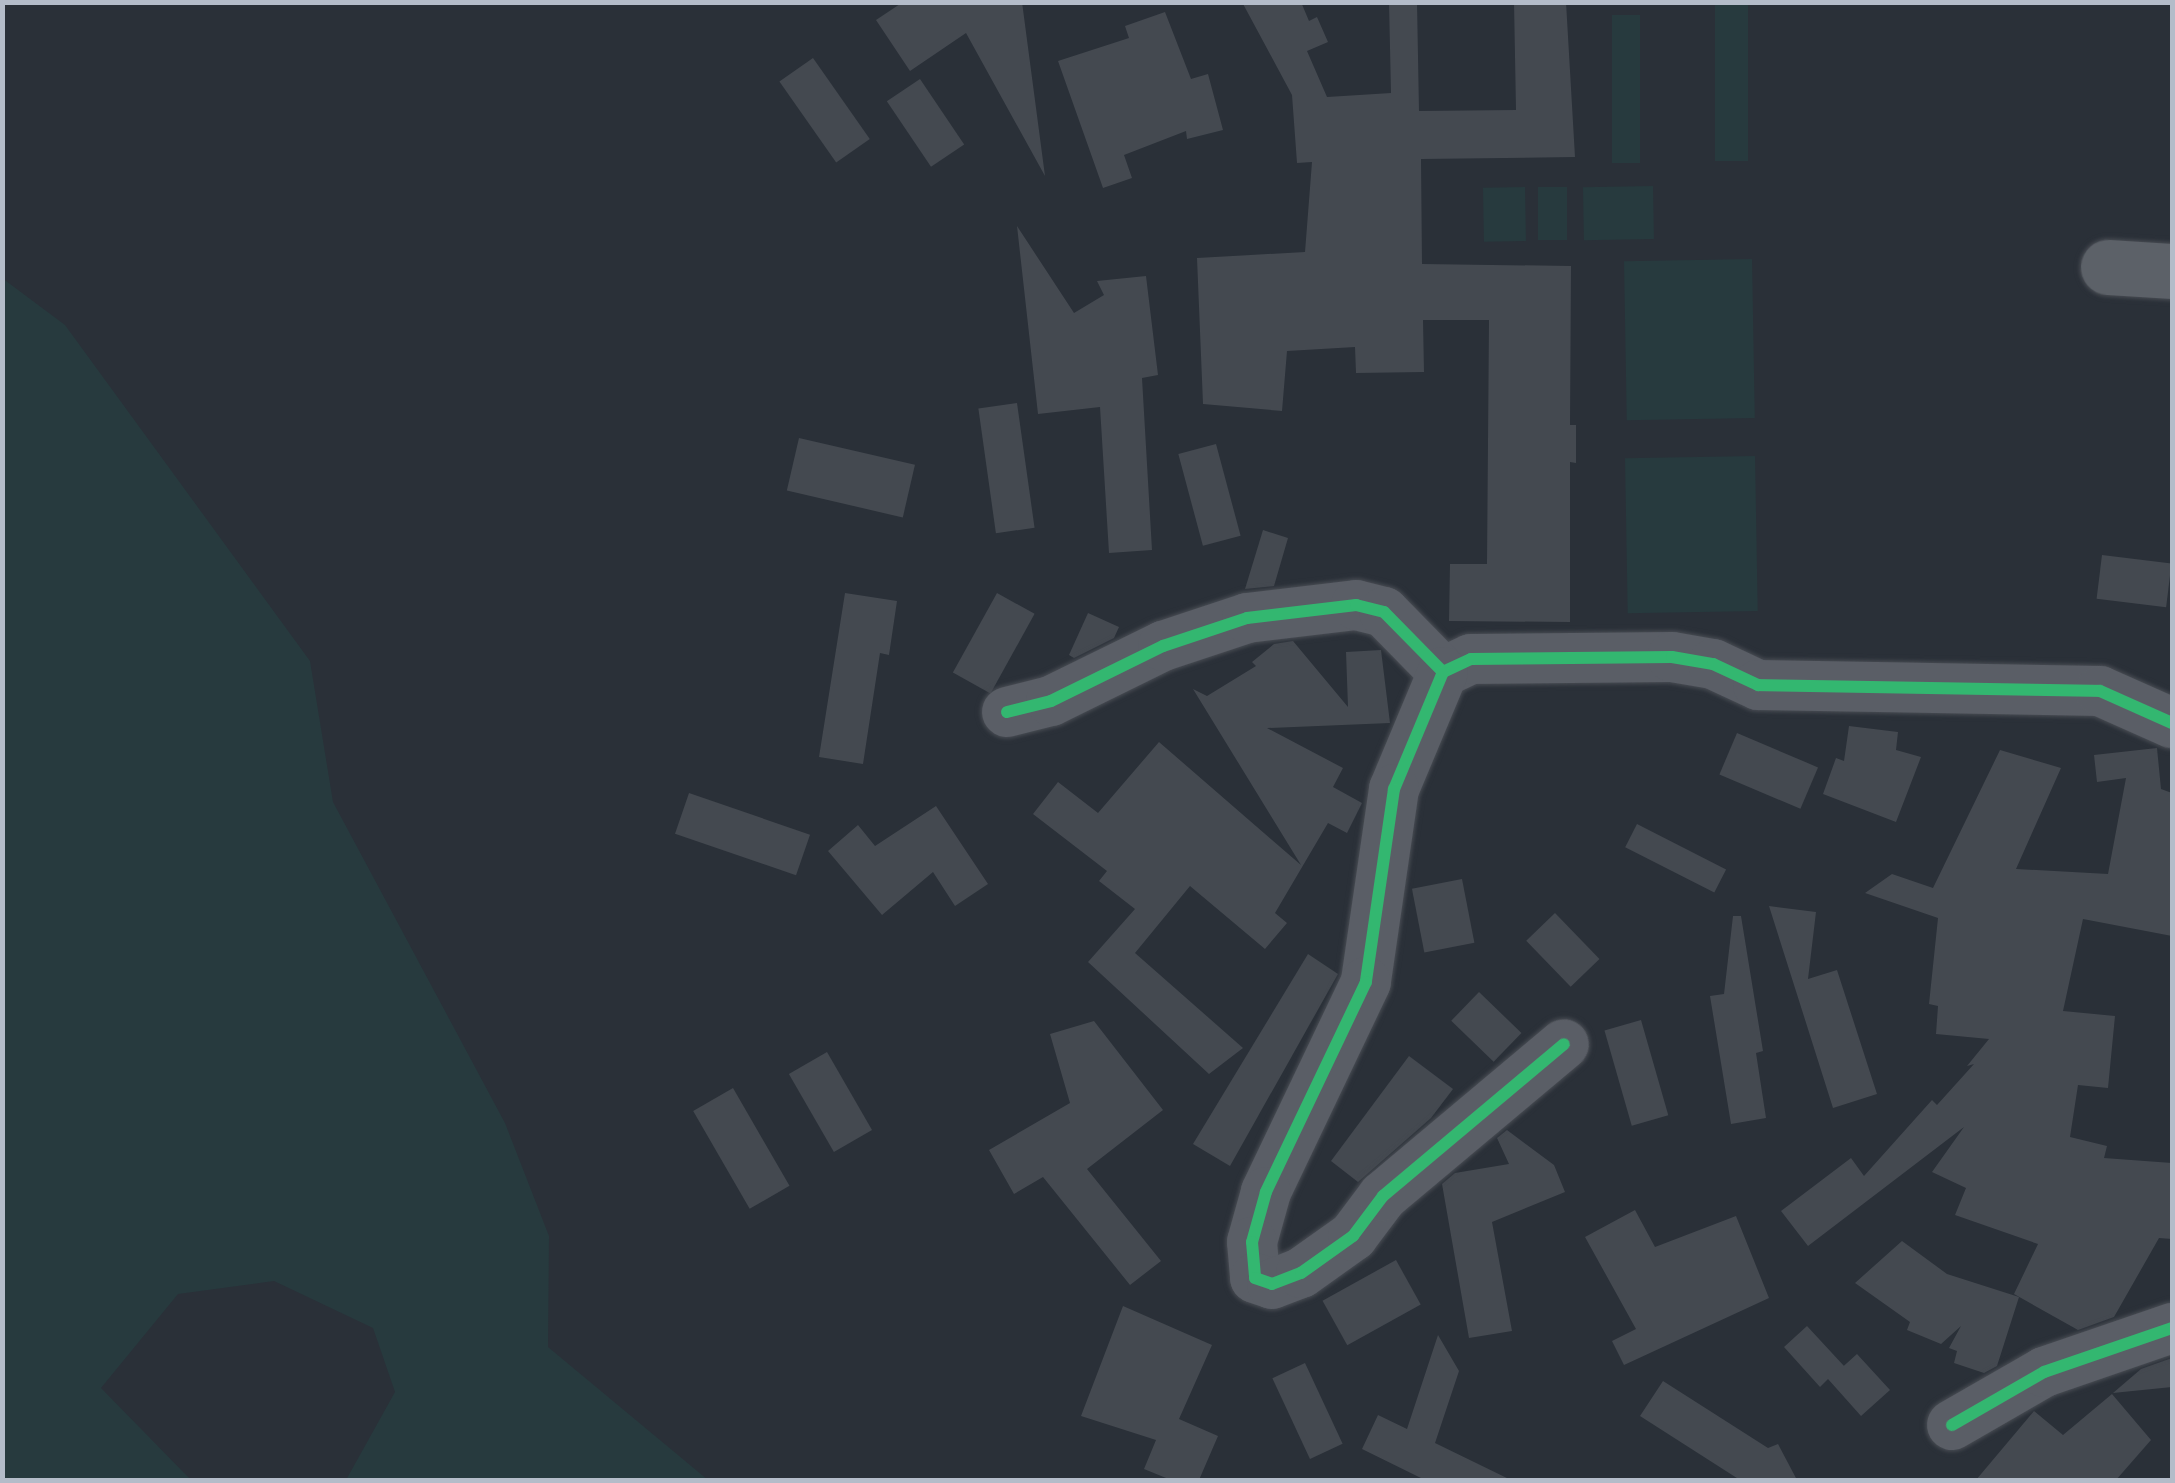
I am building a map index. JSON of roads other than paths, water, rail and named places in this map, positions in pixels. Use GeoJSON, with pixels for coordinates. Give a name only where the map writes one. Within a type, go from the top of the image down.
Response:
{"type":"FeatureCollection","features":[{"type":"Feature","properties":{"kind":"main road"},"geometry":{"type":"LineString","coordinates":[[2108,267],[2172,271]]}},
{"type":"Feature","properties":{"kind":"street"},"geometry":{"type":"LineString","coordinates":[[1007,712],[1051,701],[1163,646],[1247,618],[1356,604],[1384,612],[1443,672]]}},
{"type":"Feature","properties":{"kind":"street"},"geometry":{"type":"LineString","coordinates":[[1564,1044],[1383,1196],[1353,1236],[1301,1272],[1272,1284],[1255,1278],[1252,1242],[1266,1192],[1366,982],[1394,789],[1443,672],[1471,659],[1672,656],[1713,664],[1758,685],[2100,692],[2136,701],[2172,722]]}},
{"type":"Feature","properties":{"kind":"street"},"geometry":{"type":"LineString","coordinates":[[1952,1425],[2044,1372],[2172,1328]]}}]}
